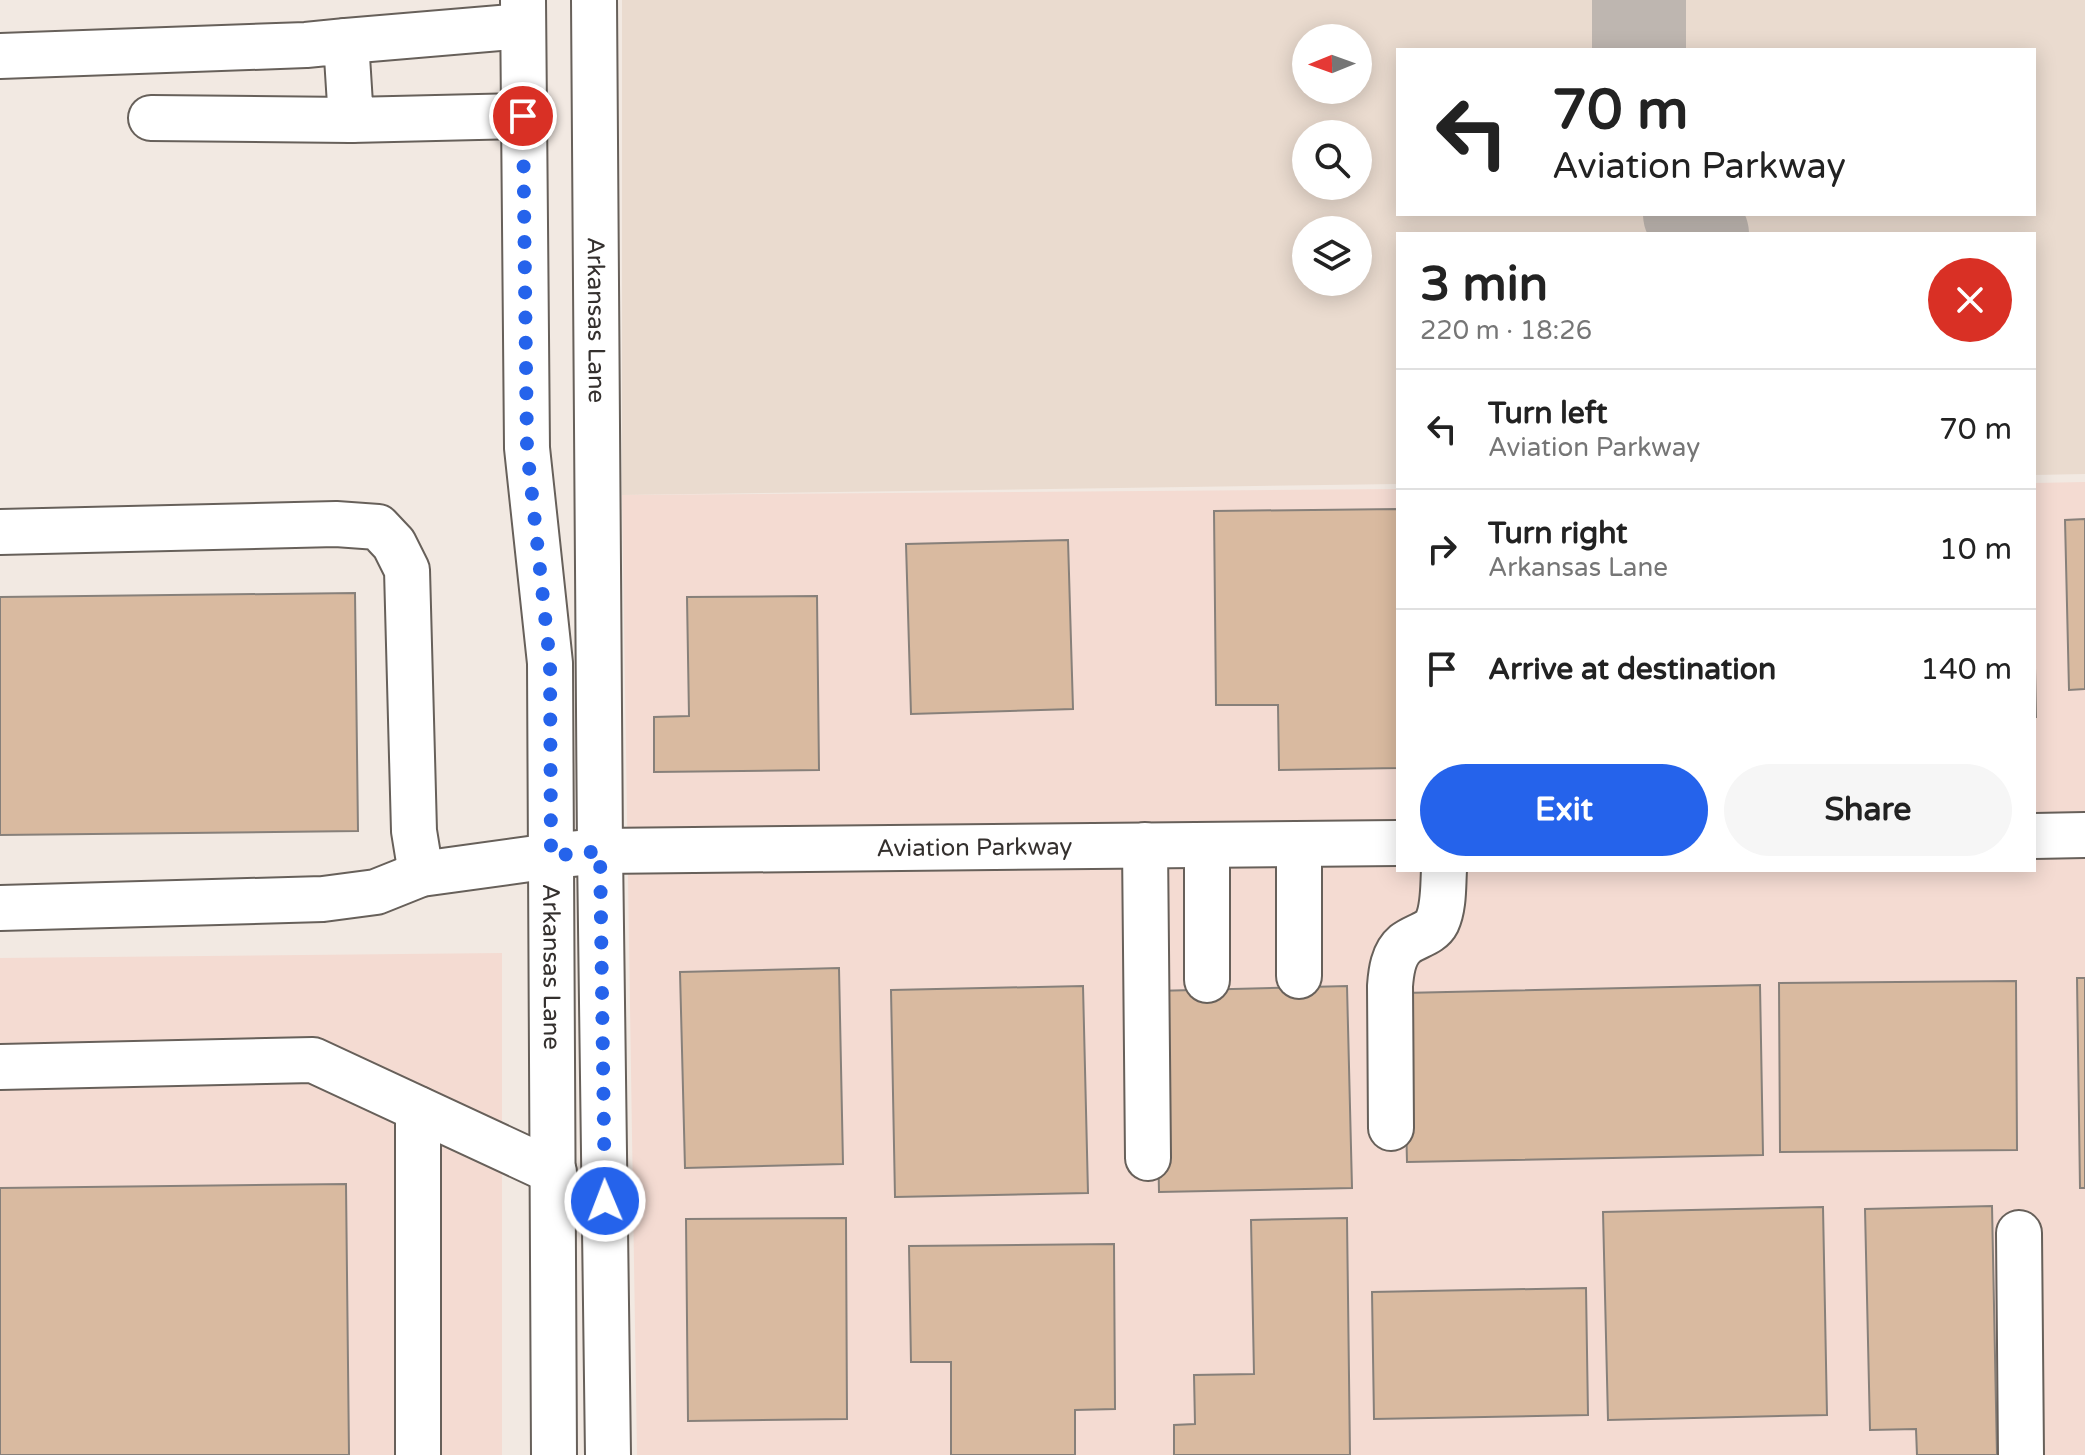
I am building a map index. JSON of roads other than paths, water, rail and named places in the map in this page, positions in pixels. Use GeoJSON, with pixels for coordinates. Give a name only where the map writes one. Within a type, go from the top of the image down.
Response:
{"type":"FeatureCollection","features":[{"type":"Feature","properties":{"kind":"main road","name":"Arkansas Lane"},"geometry":{"type":"LineString","coordinates":[[594,0],[608,1455]]}},
{"type":"Feature","properties":{"kind":"main road","name":"Arkansas Lane"},"geometry":{"type":"LineString","coordinates":[[523,13],[527,448],[550,663],[554,1455]]}},
{"type":"Feature","properties":{"kind":"main road"},"geometry":{"type":"LineString","coordinates":[[0,56],[306,45],[523,13]]}},
{"type":"Feature","properties":{"kind":"main road"},"geometry":{"type":"LineString","coordinates":[[346,41],[351,120]]}},
{"type":"Feature","properties":{"kind":"main road"},"geometry":{"type":"LineString","coordinates":[[151,118],[351,120],[523,116]]}},
{"type":"Feature","properties":{"kind":"main road"},"geometry":{"type":"LineString","coordinates":[[0,532],[336,524],[378,527],[394,544],[407,570],[414,831],[421,874]]}},
{"type":"Feature","properties":{"kind":"main road"},"geometry":{"type":"LineString","coordinates":[[2036,836],[2085,835]]}},
{"type":"Feature","properties":{"kind":"main road","name":"Aviation Parkway"},"geometry":{"type":"LineString","coordinates":[[0,908],[323,899],[376,892],[421,874],[600,851],[1396,843]]}},
{"type":"Feature","properties":{"kind":"main road"},"geometry":{"type":"LineString","coordinates":[[1299,844],[1299,976]]}},
{"type":"Feature","properties":{"kind":"main road"},"geometry":{"type":"LineString","coordinates":[[1145,845],[1148,1158]]}},
{"type":"Feature","properties":{"kind":"main road"},"geometry":{"type":"LineString","coordinates":[[1207,845],[1207,980]]}},
{"type":"Feature","properties":{"kind":"main road"},"geometry":{"type":"LineString","coordinates":[[1391,1128],[1392,967],[1405,944],[1436,923],[1444,872]]}},
{"type":"Feature","properties":{"kind":"main road"},"geometry":{"type":"LineString","coordinates":[[0,1067],[313,1060],[554,1172]]}},
{"type":"Feature","properties":{"kind":"main road"},"geometry":{"type":"LineString","coordinates":[[418,1109],[418,1455]]}},
{"type":"Feature","properties":{"kind":"main road"},"geometry":{"type":"LineString","coordinates":[[2019,1233],[2021,1455]]}}]}
